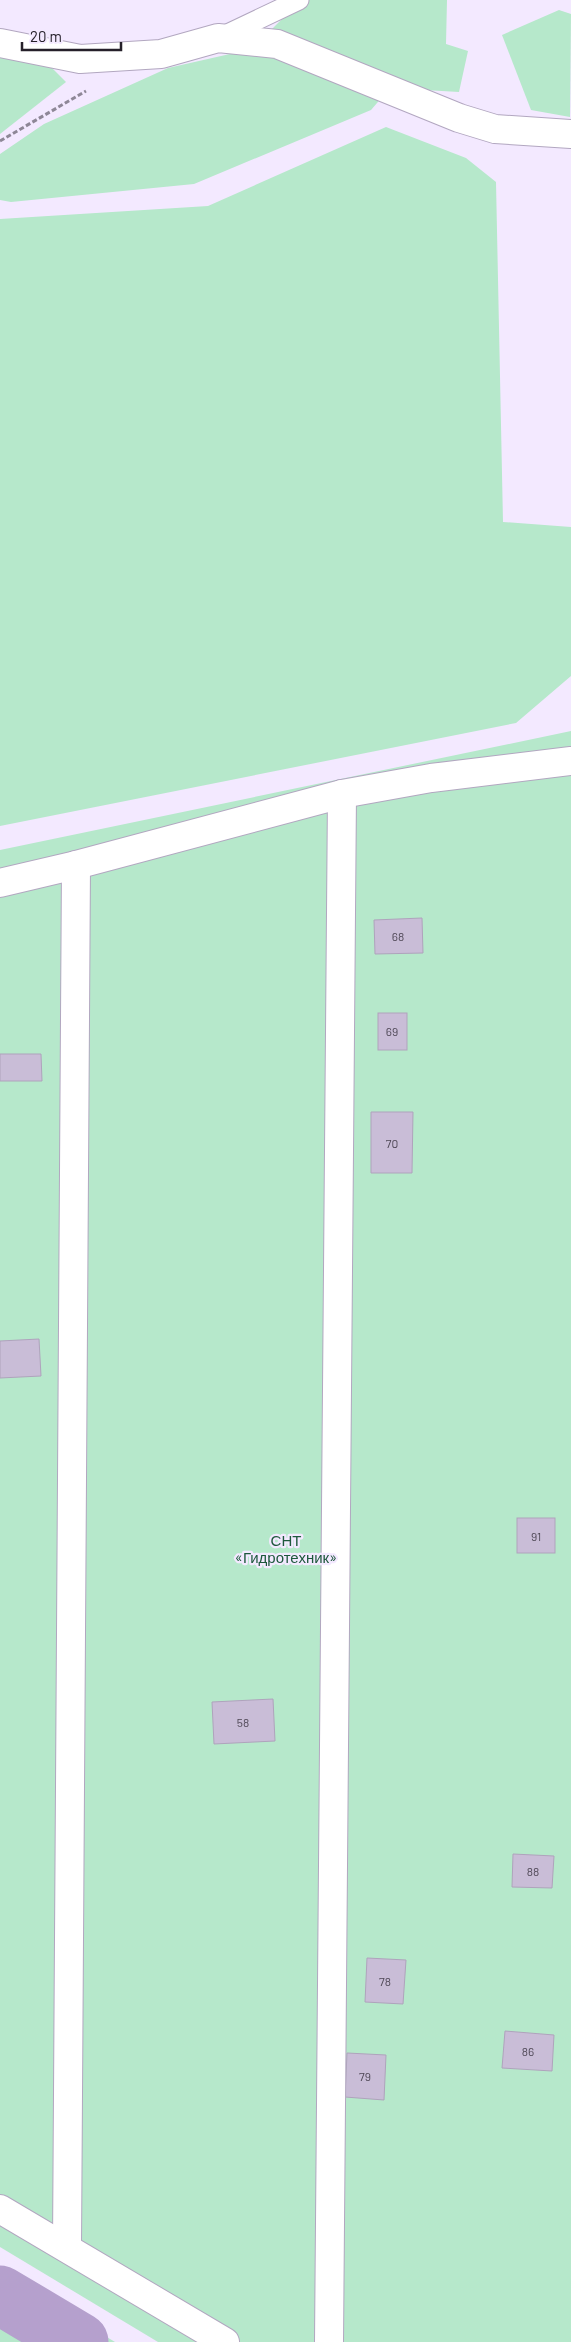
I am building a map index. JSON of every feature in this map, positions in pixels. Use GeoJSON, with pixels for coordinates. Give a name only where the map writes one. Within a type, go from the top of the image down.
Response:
{"type":"FeatureCollection","features":[{"type":"Feature","properties":{"kind":"street"},"geometry":{"type":"LineString","coordinates":[[0,43],[80,59],[161,54],[218,38],[277,44],[459,118],[495,129],[571,134]]}},
{"type":"Feature","properties":{"kind":"street"},"geometry":{"type":"LineString","coordinates":[[0,883],[76,865],[342,794],[431,778],[571,761]]}},
{"type":"Feature","properties":{"kind":"street"},"geometry":{"type":"LineString","coordinates":[[329,2342],[342,794]]}},
{"type":"Feature","properties":{"kind":"street"},"geometry":{"type":"LineString","coordinates":[[67,2247],[76,865]]}},
{"type":"Feature","properties":{"kind":"street"},"geometry":{"type":"LineString","coordinates":[[0,2209],[225,2342]]}},
{"type":"Feature","properties":{"kind":"lane"},"geometry":{"type":"LineString","coordinates":[[218,38],[299,0]]}},
{"type":"Feature","properties":{"kind":"path"},"geometry":{"type":"LineString","coordinates":[[0,141],[88,90]]}},
{"type":"Feature","properties":{"kind":"green space"},"geometry":{"type":"Polygon","coordinates":[[[301,0],[447,0],[446,44],[468,51],[459,92],[390,88],[371,110],[194,184],[11,202],[0,200],[0,154],[44,124],[168,68],[252,49],[301,0]]]}},
{"type":"Feature","properties":{"kind":"green space"},"geometry":{"type":"Polygon","coordinates":[[[559,10],[571,14],[570,117],[531,110],[502,35],[559,10]]]}},
{"type":"Feature","properties":{"kind":"green space"},"geometry":{"type":"Polygon","coordinates":[[[0,55],[50,66],[66,82],[0,134],[0,55]]]}},
{"type":"Feature","properties":{"kind":"green space"},"geometry":{"type":"Polygon","coordinates":[[[386,127],[466,158],[496,182],[503,522],[571,527],[571,676],[516,723],[0,826],[0,219],[208,206],[386,127]]]}},
{"type":"Feature","properties":{"kind":"green space","name":"СНТ «Гидротехник»"},"geometry":{"type":"Polygon","coordinates":[[[571,731],[571,2342],[158,2342],[0,2247],[0,850],[571,731]]]}},
{"type":"Feature","properties":{"kind":"green space"},"geometry":{"type":"Polygon","coordinates":[[[0,2273],[115,2342],[0,2342],[0,2273]]]}},
{"type":"Feature","properties":{"kind":"building"},"geometry":{"type":"Polygon","coordinates":[[[422,918],[423,953],[375,954],[374,920],[422,918]]]}},
{"type":"Feature","properties":{"kind":"building"},"geometry":{"type":"Polygon","coordinates":[[[378,1013],[407,1013],[407,1050],[378,1050],[378,1013]]]}},
{"type":"Feature","properties":{"kind":"building"},"geometry":{"type":"Polygon","coordinates":[[[0,1054],[41,1054],[42,1081],[0,1081],[0,1054]]]}},
{"type":"Feature","properties":{"kind":"building"},"geometry":{"type":"Polygon","coordinates":[[[371,1112],[413,1112],[412,1173],[371,1173],[371,1112]]]}},
{"type":"Feature","properties":{"kind":"building"},"geometry":{"type":"Polygon","coordinates":[[[39,1339],[41,1376],[0,1378],[0,1341],[39,1339]]]}},
{"type":"Feature","properties":{"kind":"building"},"geometry":{"type":"Polygon","coordinates":[[[517,1518],[555,1518],[555,1553],[517,1553],[517,1518]]]}},
{"type":"Feature","properties":{"kind":"building"},"geometry":{"type":"Polygon","coordinates":[[[273,1699],[275,1741],[214,1744],[212,1702],[273,1699]]]}},
{"type":"Feature","properties":{"kind":"building"},"geometry":{"type":"Polygon","coordinates":[[[513,1854],[554,1856],[552,1888],[512,1887],[513,1854]]]}},
{"type":"Feature","properties":{"kind":"building"},"geometry":{"type":"Polygon","coordinates":[[[367,1958],[406,1960],[403,2004],[365,2002],[367,1958]]]}},
{"type":"Feature","properties":{"kind":"building"},"geometry":{"type":"Polygon","coordinates":[[[505,2031],[554,2035],[552,2071],[502,2068],[505,2031]]]}},
{"type":"Feature","properties":{"kind":"building"},"geometry":{"type":"Polygon","coordinates":[[[347,2053],[386,2055],[384,2100],[345,2097],[347,2053]]]}},
{"type":"Feature","properties":{"kind":"waterway"},"geometry":{"type":"LineString","coordinates":[[0,2295],[79,2342]]}}]}
